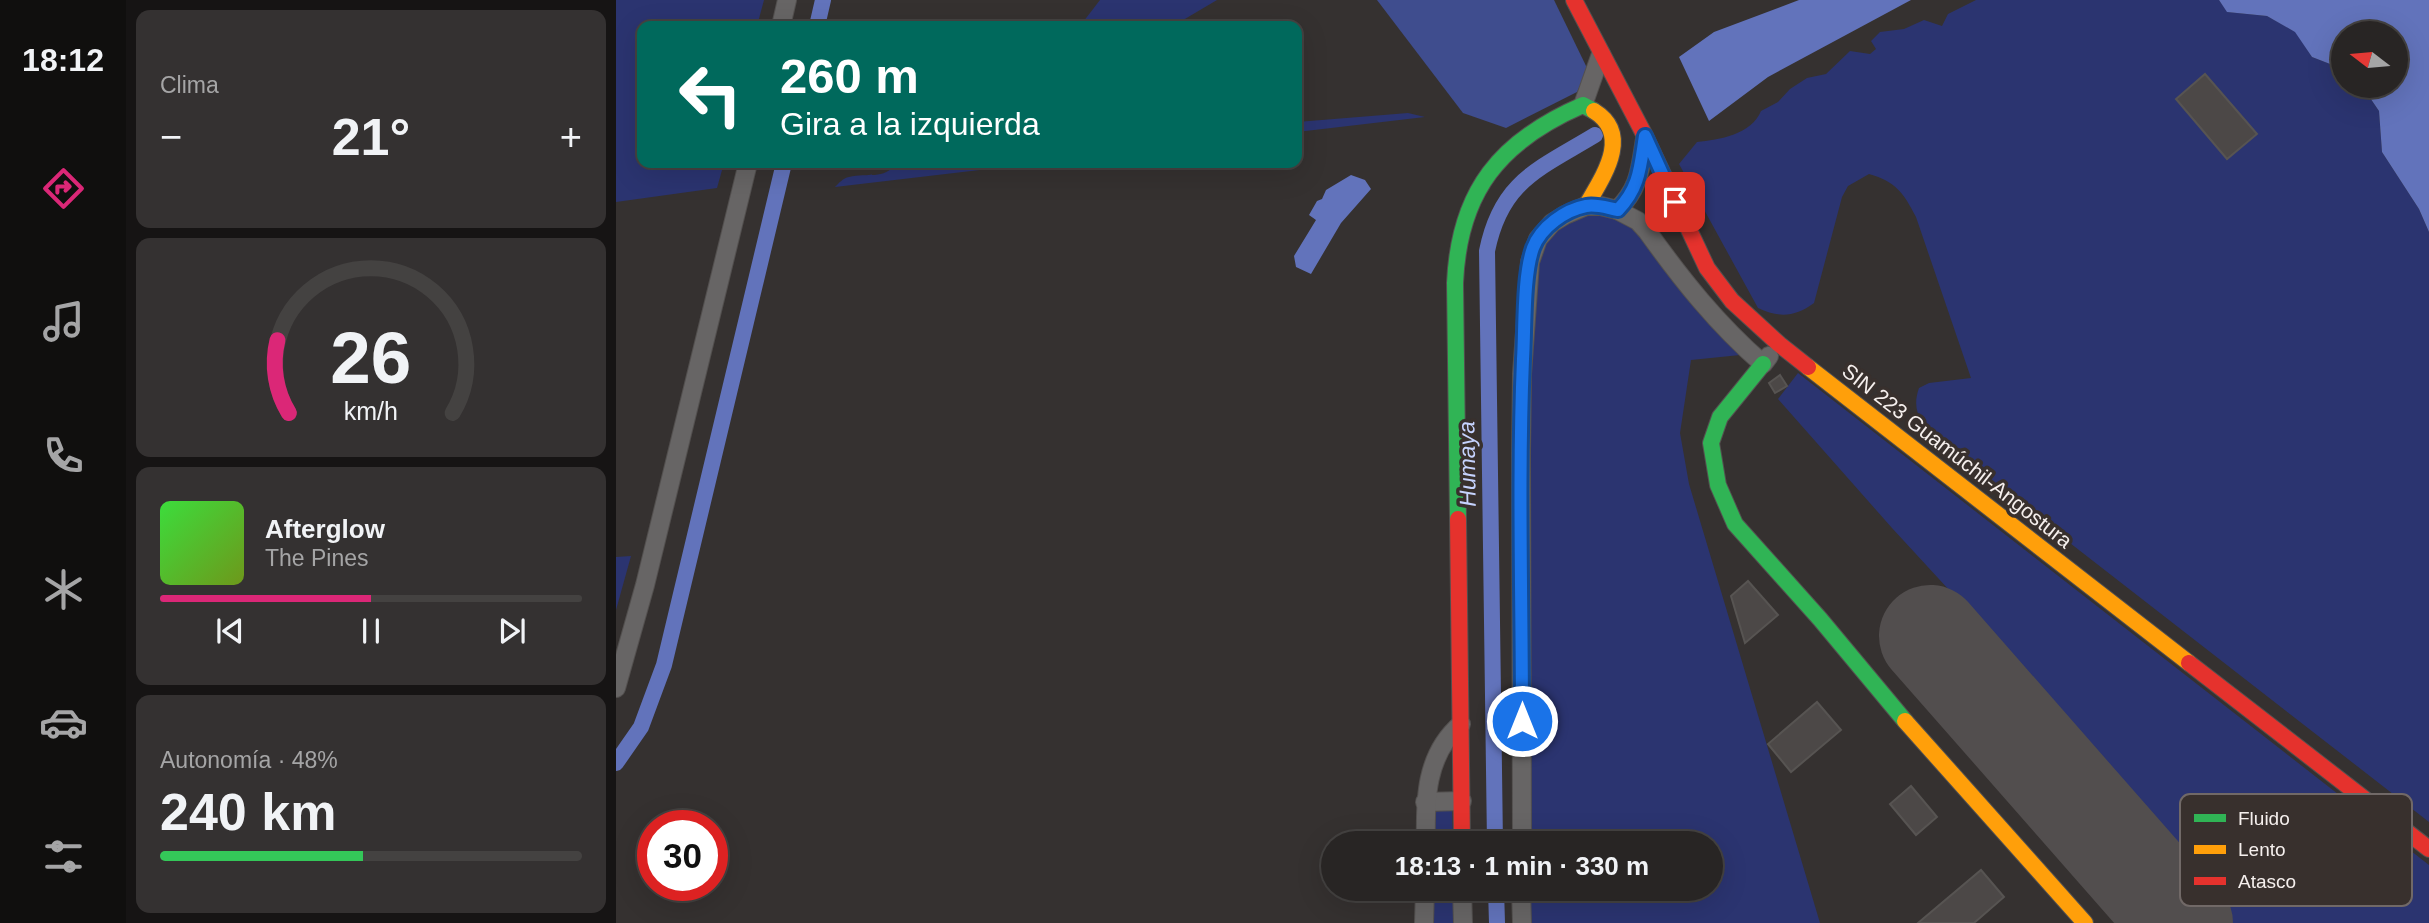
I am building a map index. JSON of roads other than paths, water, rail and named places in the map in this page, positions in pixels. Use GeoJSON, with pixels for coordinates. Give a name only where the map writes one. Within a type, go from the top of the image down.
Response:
{"type":"FeatureCollection","features":[{"type":"Feature","properties":{"kind":"street"},"geometry":{"type":"LineString","coordinates":[[782,21],[787,0]]}},
{"type":"Feature","properties":{"kind":"street","name":"SIN 223 Guamúchil-Angostura"},"geometry":{"type":"LineString","coordinates":[[1574,0],[1645,136],[1707,268],[1732,301],[1779,345],[2358,794]]}},
{"type":"Feature","properties":{"kind":"street"},"geometry":{"type":"LineString","coordinates":[[1462,831],[1455,321],[1456,270],[1464,222],[1477,190],[1520,140],[1556,116],[1583,105],[1601,54]]}},
{"type":"Feature","properties":{"kind":"street"},"geometry":{"type":"LineString","coordinates":[[1583,105],[1606,119],[1615,133],[1615,148],[1609,164],[1586,206]]}},
{"type":"Feature","properties":{"kind":"street"},"geometry":{"type":"LineString","coordinates":[[1618,210],[1636,187],[1645,136]]}},
{"type":"Feature","properties":{"kind":"street"},"geometry":{"type":"LineString","coordinates":[[616,688],[645,585],[747,168]]}},
{"type":"Feature","properties":{"kind":"street"},"geometry":{"type":"LineString","coordinates":[[1522,831],[1522,374],[1528,276],[1533,248],[1552,223],[1586,206],[1618,210],[1638,221],[1720,325],[1763,364]]}},
{"type":"Feature","properties":{"kind":"street"},"geometry":{"type":"LineString","coordinates":[[1779,345],[1728,405],[1720,417],[1712,443],[1718,485],[1735,524],[1820,619],[1874,686],[2085,923]]}},
{"type":"Feature","properties":{"kind":"street"},"geometry":{"type":"LineString","coordinates":[[1426,831],[1425,802],[1435,761],[1446,741],[1461,724]]}},
{"type":"Feature","properties":{"kind":"street"},"geometry":{"type":"LineString","coordinates":[[1425,802],[1462,801]]}},
{"type":"Feature","properties":{"kind":"street","name":"SIN 223 Guamúchil-Angostura"},"geometry":{"type":"LineString","coordinates":[[2412,836],[2429,849]]}},
{"type":"Feature","properties":{"kind":"street"},"geometry":{"type":"LineString","coordinates":[[1424,923],[1425,901]]}},
{"type":"Feature","properties":{"kind":"street"},"geometry":{"type":"LineString","coordinates":[[1462,901],[1463,923]]}},
{"type":"Feature","properties":{"kind":"street"},"geometry":{"type":"LineString","coordinates":[[1521,901],[1522,923]]}},
{"type":"Feature","properties":{"kind":"waterway"},"geometry":{"type":"LineString","coordinates":[[818,21],[823,0]]}},
{"type":"Feature","properties":{"kind":"waterway","name":"Humaya"},"geometry":{"type":"LineString","coordinates":[[1495,831],[1487,251],[1493,227],[1502,208],[1525,179],[1595,135]]}},
{"type":"Feature","properties":{"kind":"waterway"},"geometry":{"type":"LineString","coordinates":[[616,763],[641,727],[664,665],[783,168]]}},
{"type":"Feature","properties":{"kind":"waterway","name":"Humaya"},"geometry":{"type":"LineString","coordinates":[[1496,901],[1497,923]]}}]}
